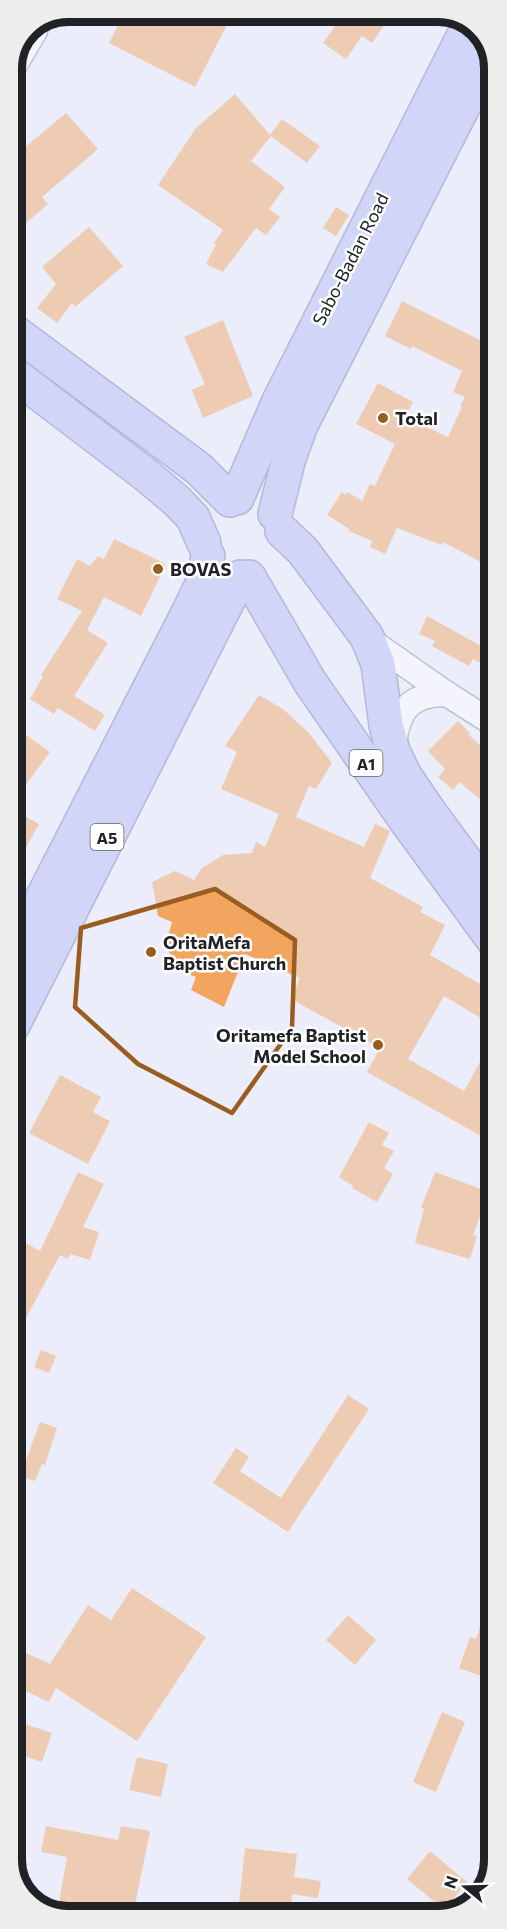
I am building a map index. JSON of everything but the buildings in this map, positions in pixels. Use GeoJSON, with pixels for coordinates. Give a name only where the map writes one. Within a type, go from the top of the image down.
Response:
{"type":"FeatureCollection","features":[{"type":"Feature","properties":{"kind":"highway","name":"Sabo-Badan Road"},"geometry":{"type":"LineString","coordinates":[[234,499],[279,401],[466,31]]}},
{"type":"Feature","properties":{"kind":"highway","name":"Sabo-Badan Road"},"geometry":{"type":"LineString","coordinates":[[279,522],[289,458],[301,426],[484,64]]}},
{"type":"Feature","properties":{"kind":"highway"},"geometry":{"type":"LineString","coordinates":[[22,337],[199,469],[234,499]]}},
{"type":"Feature","properties":{"kind":"highway"},"geometry":{"type":"LineString","coordinates":[[22,381],[177,501],[193,518],[206,549],[221,571],[244,577],[265,570],[278,557],[283,540],[279,522],[268,506],[248,498],[234,499],[218,506],[209,517],[204,529],[206,549]]}},
{"type":"Feature","properties":{"kind":"highway","name":"A1"},"geometry":{"type":"LineString","coordinates":[[279,522],[367,637],[378,664],[386,725],[393,752],[405,776],[484,886]]}},
{"type":"Feature","properties":{"kind":"highway","name":"A5"},"geometry":{"type":"LineString","coordinates":[[22,1005],[188,645],[203,582],[206,549]]}},
{"type":"Feature","properties":{"kind":"highway","name":"A1"},"geometry":{"type":"LineString","coordinates":[[244,577],[310,682],[404,818],[484,927]]}},
{"type":"Feature","properties":{"kind":"highway","name":"A5"},"geometry":{"type":"LineString","coordinates":[[22,939],[188,645],[244,577]]}},
{"type":"Feature","properties":{"kind":"street"},"geometry":{"type":"LineString","coordinates":[[367,637],[484,718]]}},
{"type":"Feature","properties":{"kind":"street"},"geometry":{"type":"LineString","coordinates":[[393,752],[399,718],[407,707],[430,694],[447,694]]}},
{"type":"Feature","properties":{"kind":"highlighted area"},"geometry":{"type":"Polygon","coordinates":[[[215,889],[295,940],[292,1028],[232,1113],[138,1064],[75,1007],[81,928],[215,889]]]}},
{"type":"Feature","properties":{"kind":"place","name":"Total"},"geometry":{"type":"Point","coordinates":[383,418]}},
{"type":"Feature","properties":{"kind":"place","name":"BOVAS"},"geometry":{"type":"Point","coordinates":[158,569]}},
{"type":"Feature","properties":{"kind":"place","name":"OritaMefa Baptist Church"},"geometry":{"type":"Point","coordinates":[151,952]}},
{"type":"Feature","properties":{"kind":"place","name":"Oritamefa Baptist Model School"},"geometry":{"type":"Point","coordinates":[378,1045]}}]}
